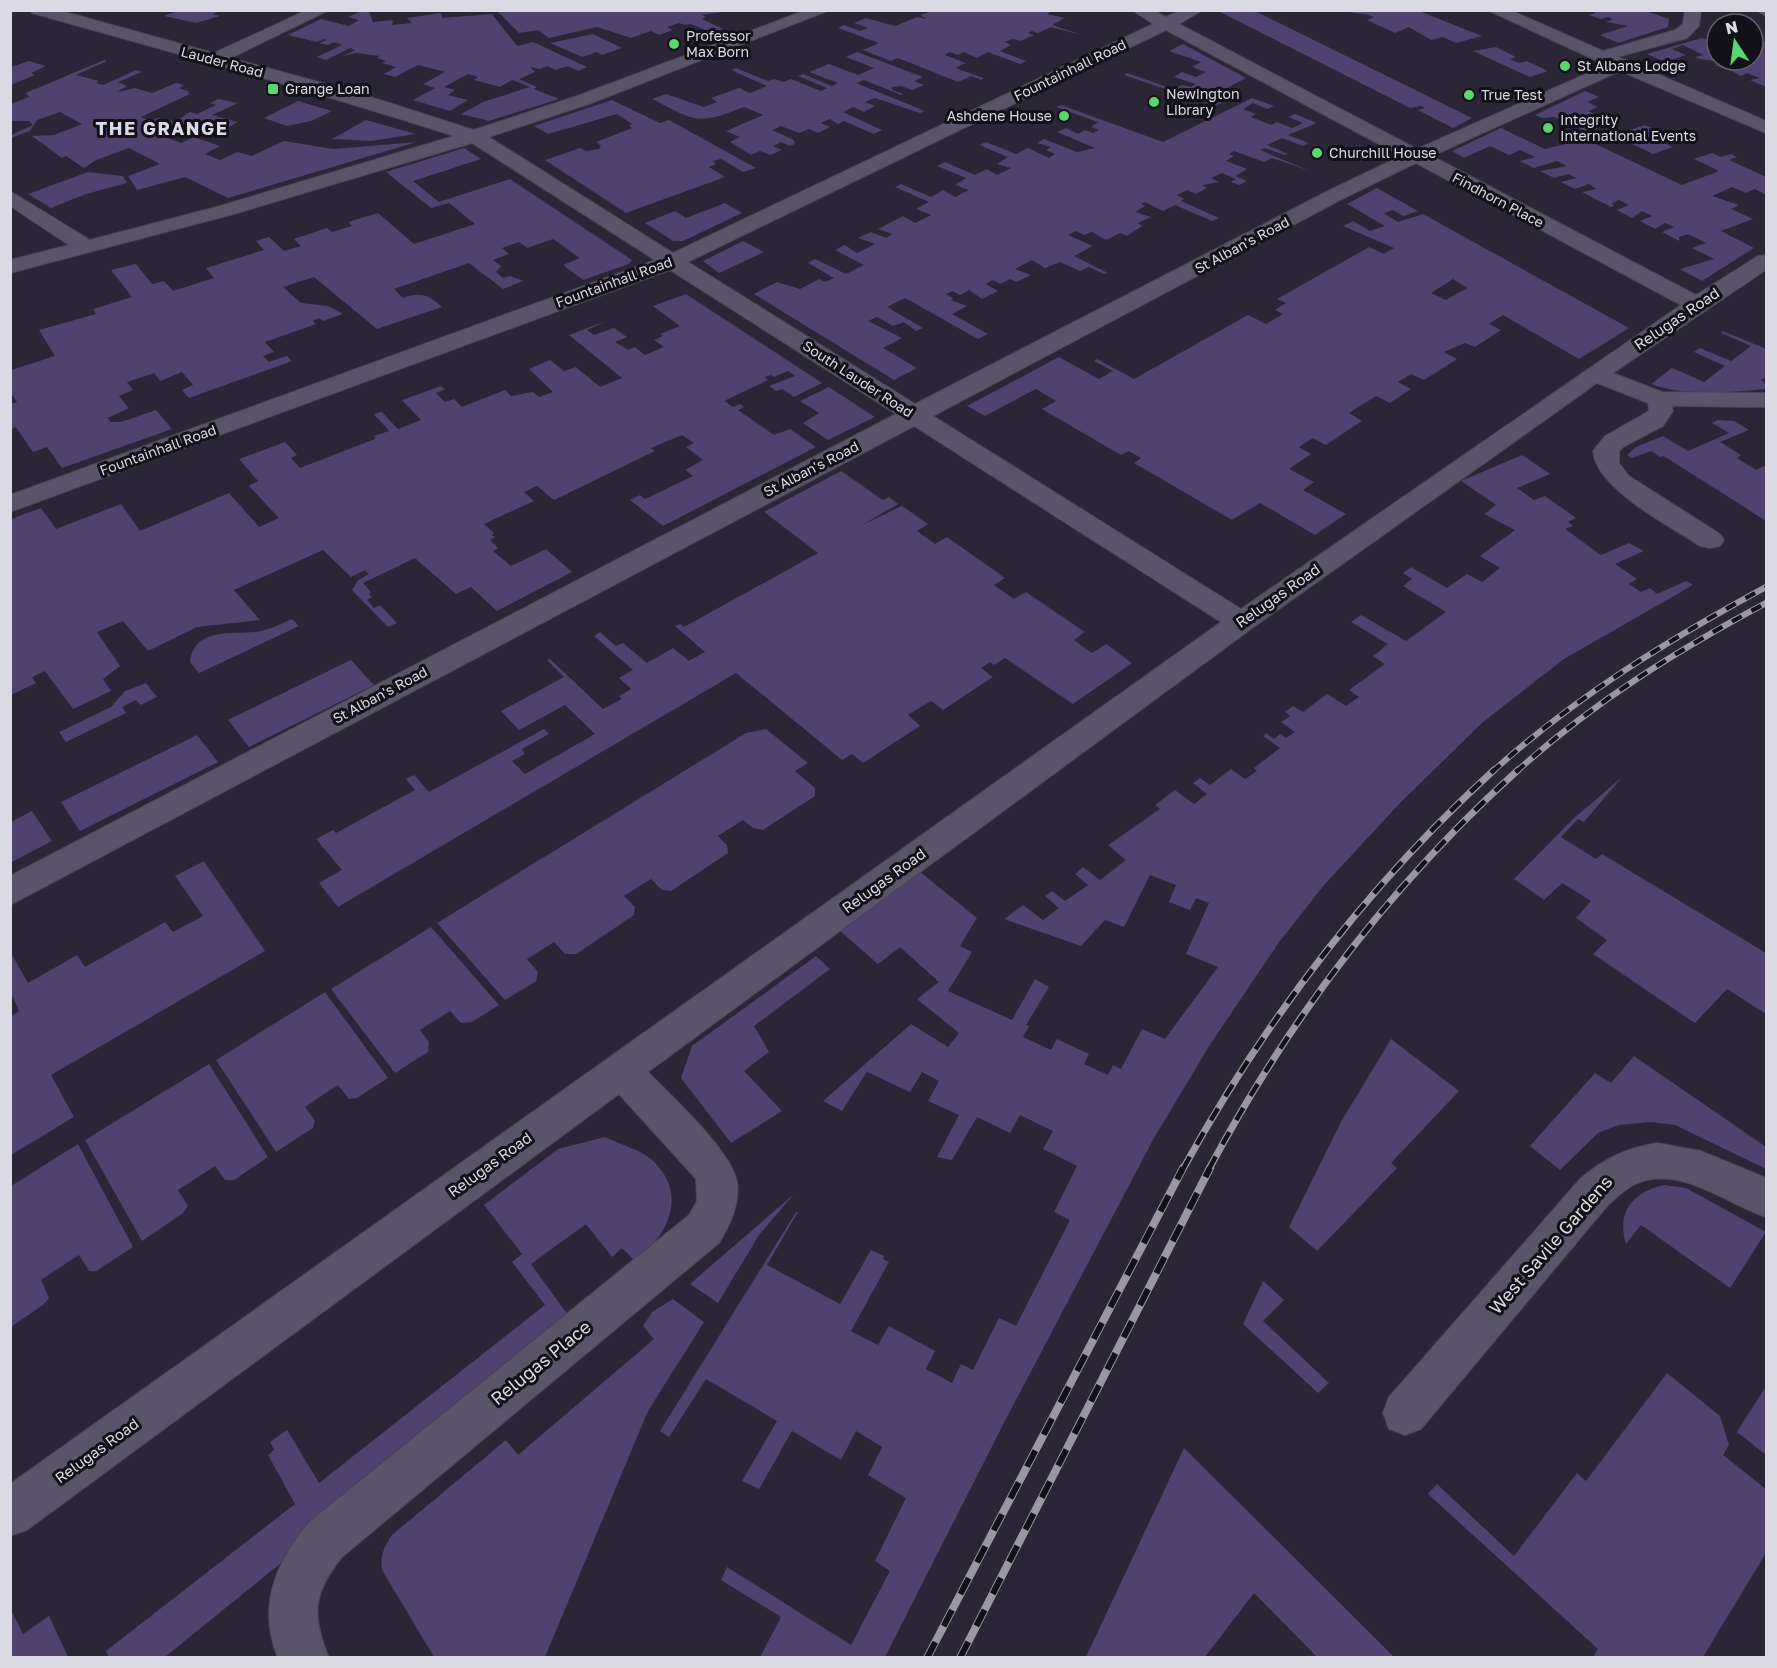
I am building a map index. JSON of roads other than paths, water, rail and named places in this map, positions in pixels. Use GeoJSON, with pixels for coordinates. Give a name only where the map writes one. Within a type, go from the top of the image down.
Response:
{"type":"FeatureCollection","features":[{"type":"Feature","properties":{"kind":"street","name":"Lauder Road"},"geometry":{"type":"LineString","coordinates":[[38,10],[349,96],[474,136]]}},
{"type":"Feature","properties":{"kind":"street"},"geometry":{"type":"LineString","coordinates":[[213,60],[321,10]]}},
{"type":"Feature","properties":{"kind":"street"},"geometry":{"type":"LineString","coordinates":[[10,267],[88,248],[238,206],[474,136],[583,100],[822,10]]}},
{"type":"Feature","properties":{"kind":"street","name":"Findhorn Place"},"geometry":{"type":"LineString","coordinates":[[1140,10],[1414,157],[1697,304]]}},
{"type":"Feature","properties":{"kind":"street","name":"Fountainhall Road"},"geometry":{"type":"LineString","coordinates":[[10,504],[673,261],[1196,10]]}},
{"type":"Feature","properties":{"kind":"street"},"geometry":{"type":"LineString","coordinates":[[1495,10],[1767,128]]}},
{"type":"Feature","properties":{"kind":"street","name":"St Alban's Road"},"geometry":{"type":"LineString","coordinates":[[10,892],[421,673],[1414,157],[1610,61],[1685,31],[1693,22],[1693,10]]}},
{"type":"Feature","properties":{"kind":"street","name":"South Lauder Road"},"geometry":{"type":"LineString","coordinates":[[474,136],[1241,622]]}},
{"type":"Feature","properties":{"kind":"street"},"geometry":{"type":"LineString","coordinates":[[10,197],[88,248]]}},
{"type":"Feature","properties":{"kind":"street","name":"Relugas Road"},"geometry":{"type":"LineString","coordinates":[[10,1513],[1241,622],[1595,374],[1697,304],[1767,261]]}},
{"type":"Feature","properties":{"kind":"street"},"geometry":{"type":"LineString","coordinates":[[1595,374],[1659,399],[1767,400]]}},
{"type":"Feature","properties":{"kind":"street"},"geometry":{"type":"LineString","coordinates":[[1659,399],[1663,410],[1660,417],[1612,442],[1606,452],[1607,464],[1620,481],[1710,540]]}},
{"type":"Feature","properties":{"kind":"street","name":"Relugas Place"},"geometry":{"type":"LineString","coordinates":[[304,1658],[291,1625],[294,1593],[308,1560],[325,1540],[704,1229],[713,1215],[718,1190],[711,1167],[622,1070]]}},
{"type":"Feature","properties":{"kind":"street","name":"West Savile Gardens"},"geometry":{"type":"LineString","coordinates":[[1405,1413],[1594,1192],[1615,1172],[1651,1161],[1684,1163],[1767,1198]]}},
{"type":"Feature","properties":{"kind":"railway"},"geometry":{"type":"LineString","coordinates":[[1492,772],[1556,719],[1623,671],[1766,587]]}},
{"type":"Feature","properties":{"kind":"railway"},"geometry":{"type":"LineString","coordinates":[[1516,772],[1574,723],[1667,659],[1766,603]]}},
{"type":"Feature","properties":{"kind":"railway"},"geometry":{"type":"LineString","coordinates":[[1183,1169],[1248,1060],[1322,957],[1404,860],[1494,770]]}},
{"type":"Feature","properties":{"kind":"railway"},"geometry":{"type":"LineString","coordinates":[[1209,1169],[1273,1059],[1346,956],[1427,859],[1518,770]]}},
{"type":"Feature","properties":{"kind":"railway"},"geometry":{"type":"LineString","coordinates":[[927,1658],[1183,1168]]}},
{"type":"Feature","properties":{"kind":"railway"},"geometry":{"type":"LineString","coordinates":[[960,1658],[1210,1168]]}},
{"type":"Feature","properties":{"kind":"place","name":"Professor Max Born"},"geometry":{"type":"Point","coordinates":[674,44]}},
{"type":"Feature","properties":{"kind":"place","name":"St Albans Lodge"},"geometry":{"type":"Point","coordinates":[1565,66]}},
{"type":"Feature","properties":{"kind":"place","name":"Grange Loan"},"geometry":{"type":"Point","coordinates":[273,89]}},
{"type":"Feature","properties":{"kind":"place","name":"True Test"},"geometry":{"type":"Point","coordinates":[1469,95]}},
{"type":"Feature","properties":{"kind":"place","name":"Newington Library"},"geometry":{"type":"Point","coordinates":[1154,102]}},
{"type":"Feature","properties":{"kind":"place","name":"Ashdene House"},"geometry":{"type":"Point","coordinates":[1064,116]}},
{"type":"Feature","properties":{"kind":"place","name":"Integrity International Events"},"geometry":{"type":"Point","coordinates":[1548,128]}},
{"type":"Feature","properties":{"kind":"place","name":"Churchill House"},"geometry":{"type":"Point","coordinates":[1317,153]}},
{"type":"Feature","properties":{"kind":"district","name":"THE GRANGE"},"geometry":{"type":"Point","coordinates":[162,129]}}]}
